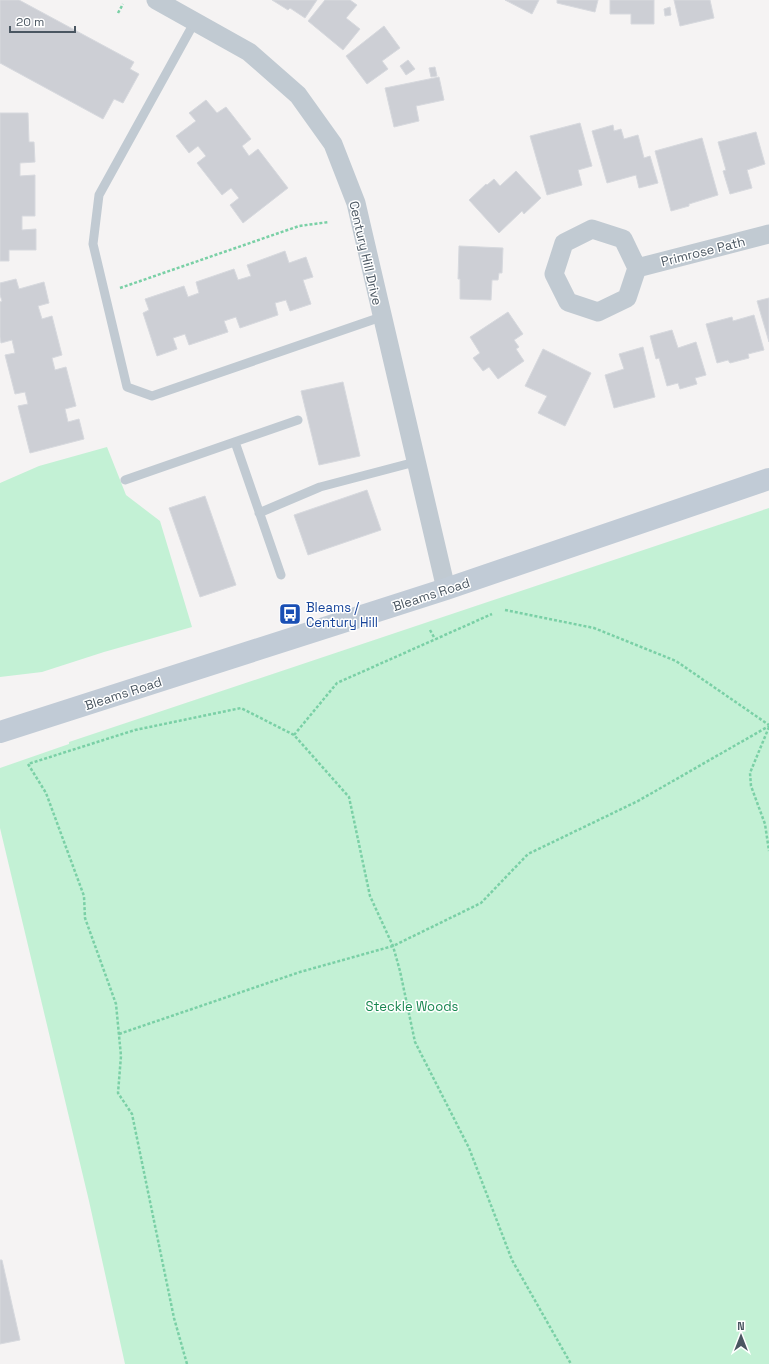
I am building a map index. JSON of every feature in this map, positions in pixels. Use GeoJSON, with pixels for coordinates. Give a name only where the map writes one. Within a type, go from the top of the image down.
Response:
{"type":"FeatureCollection","features":[{"type":"Feature","properties":{"kind":"main road","name":"Bleams Road"},"geometry":{"type":"LineString","coordinates":[[0,732],[446,590],[769,478]]}},
{"type":"Feature","properties":{"kind":"street","name":"Century Hill Drive"},"geometry":{"type":"LineString","coordinates":[[157,0],[249,52],[298,95],[333,144],[356,203],[415,462],[446,590]]}},
{"type":"Feature","properties":{"kind":"street"},"geometry":{"type":"LineString","coordinates":[[592,229],[623,239],[637,268],[627,298],[598,312],[568,302],[554,274],[564,243],[592,229]]}},
{"type":"Feature","properties":{"kind":"street","name":"Primrose Path"},"geometry":{"type":"LineString","coordinates":[[637,268],[769,234]]}},
{"type":"Feature","properties":{"kind":"lane"},"geometry":{"type":"LineString","coordinates":[[194,22],[99,195],[93,244],[127,387],[152,396],[382,317]]}},
{"type":"Feature","properties":{"kind":"lane"},"geometry":{"type":"LineString","coordinates":[[125,480],[298,420]]}},
{"type":"Feature","properties":{"kind":"lane"},"geometry":{"type":"LineString","coordinates":[[235,442],[281,575]]}},
{"type":"Feature","properties":{"kind":"lane"},"geometry":{"type":"LineString","coordinates":[[259,513],[320,487],[415,462]]}},
{"type":"Feature","properties":{"kind":"path"},"geometry":{"type":"LineString","coordinates":[[118,14],[123,4]]}},
{"type":"Feature","properties":{"kind":"path"},"geometry":{"type":"LineString","coordinates":[[104,293],[298,226],[329,222]]}},
{"type":"Feature","properties":{"kind":"path"},"geometry":{"type":"LineString","coordinates":[[505,610],[594,628],[676,661],[769,726]]}},
{"type":"Feature","properties":{"kind":"path"},"geometry":{"type":"LineString","coordinates":[[294,735],[337,683],[492,614]]}},
{"type":"Feature","properties":{"kind":"path"},"geometry":{"type":"LineString","coordinates":[[430,630],[435,640]]}},
{"type":"Feature","properties":{"kind":"path"},"geometry":{"type":"LineString","coordinates":[[187,1364],[174,1318],[132,1114],[118,1093],[121,1056],[116,1004],[85,918],[84,896],[46,793],[28,764],[134,730],[241,708],[294,735],[349,797],[370,896],[393,946],[400,971],[415,1042],[469,1148],[512,1260],[571,1364]]}},
{"type":"Feature","properties":{"kind":"path"},"geometry":{"type":"LineString","coordinates":[[769,726],[750,773],[751,786],[766,824],[769,851]]}},
{"type":"Feature","properties":{"kind":"path"},"geometry":{"type":"LineString","coordinates":[[119,1034],[300,972],[393,946],[481,903],[528,854],[638,801],[769,726]]}},
{"type":"Feature","properties":{"kind":"green space"},"geometry":{"type":"Polygon","coordinates":[[[107,447],[126,495],[160,521],[192,627],[104,652],[42,672],[0,677],[0,483],[39,466],[107,447]]]}},
{"type":"Feature","properties":{"kind":"green space","name":"Steckle Woods"},"geometry":{"type":"Polygon","coordinates":[[[769,508],[769,1364],[125,1364],[89,1201],[0,828],[0,768],[69,744],[69,742],[769,508]]]}},
{"type":"Feature","properties":{"kind":"building"},"geometry":{"type":"Polygon","coordinates":[[[0,0],[19,0],[134,62],[130,69],[139,74],[123,103],[114,99],[103,119],[0,63],[0,0]]]}},
{"type":"Feature","properties":{"kind":"building"},"geometry":{"type":"Polygon","coordinates":[[[272,0],[317,0],[305,18],[290,8],[288,10],[272,0]]]}},
{"type":"Feature","properties":{"kind":"building"},"geometry":{"type":"Polygon","coordinates":[[[325,0],[350,0],[357,5],[346,18],[360,29],[343,50],[308,21],[325,0]]]}},
{"type":"Feature","properties":{"kind":"building"},"geometry":{"type":"Polygon","coordinates":[[[505,0],[539,0],[532,14],[505,0]]]}},
{"type":"Feature","properties":{"kind":"building"},"geometry":{"type":"Polygon","coordinates":[[[557,0],[598,0],[595,12],[557,3],[557,0]]]}},
{"type":"Feature","properties":{"kind":"building"},"geometry":{"type":"Polygon","coordinates":[[[610,0],[654,0],[654,24],[631,24],[631,14],[610,14],[610,0]]]}},
{"type":"Feature","properties":{"kind":"building"},"geometry":{"type":"Polygon","coordinates":[[[674,0],[710,0],[714,18],[680,26],[674,0]]]}},
{"type":"Feature","properties":{"kind":"building"},"geometry":{"type":"Polygon","coordinates":[[[670,7],[671,15],[665,16],[664,9],[670,7]]]}},
{"type":"Feature","properties":{"kind":"building"},"geometry":{"type":"Polygon","coordinates":[[[384,26],[400,48],[382,61],[388,69],[367,84],[346,56],[384,26]]]}},
{"type":"Feature","properties":{"kind":"building"},"geometry":{"type":"Polygon","coordinates":[[[408,60],[415,69],[406,75],[400,66],[408,60]]]}},
{"type":"Feature","properties":{"kind":"building"},"geometry":{"type":"Polygon","coordinates":[[[435,67],[437,76],[431,77],[429,68],[435,67]]]}},
{"type":"Feature","properties":{"kind":"building"},"geometry":{"type":"Polygon","coordinates":[[[439,77],[444,100],[416,106],[419,121],[394,127],[385,88],[439,77]]]}},
{"type":"Feature","properties":{"kind":"building"},"geometry":{"type":"Polygon","coordinates":[[[206,100],[217,113],[226,107],[251,139],[242,146],[249,156],[258,149],[288,188],[243,223],[230,205],[239,198],[231,188],[222,195],[197,163],[206,156],[198,146],[189,153],[176,136],[196,121],[189,113],[206,100]]]}},
{"type":"Feature","properties":{"kind":"building"},"geometry":{"type":"Polygon","coordinates":[[[0,113],[28,113],[29,142],[34,142],[35,162],[20,163],[20,176],[35,175],[35,216],[22,216],[22,230],[36,229],[36,250],[9,250],[9,261],[0,261],[0,113]]]}},
{"type":"Feature","properties":{"kind":"building"},"geometry":{"type":"Polygon","coordinates":[[[580,123],[592,166],[578,170],[582,185],[547,195],[530,136],[580,123]]]}},
{"type":"Feature","properties":{"kind":"building"},"geometry":{"type":"Polygon","coordinates":[[[613,125],[614,131],[621,129],[624,139],[638,135],[644,158],[650,156],[658,183],[639,188],[636,175],[607,183],[592,131],[613,125]]]}},
{"type":"Feature","properties":{"kind":"building"},"geometry":{"type":"Polygon","coordinates":[[[756,132],[765,164],[747,170],[752,188],[730,194],[723,171],[726,170],[718,142],[756,132]]]}},
{"type":"Feature","properties":{"kind":"building"},"geometry":{"type":"Polygon","coordinates":[[[702,138],[718,195],[671,211],[655,151],[702,138]]]}},
{"type":"Feature","properties":{"kind":"building"},"geometry":{"type":"Polygon","coordinates":[[[516,171],[541,198],[524,214],[522,211],[499,233],[469,200],[486,184],[487,185],[494,179],[500,186],[516,171]]]}},
{"type":"Feature","properties":{"kind":"building"},"geometry":{"type":"Polygon","coordinates":[[[459,246],[503,248],[502,273],[499,273],[498,280],[492,280],[491,300],[460,299],[460,279],[458,279],[459,246]]]}},
{"type":"Feature","properties":{"kind":"building"},"geometry":{"type":"Polygon","coordinates":[[[285,251],[289,263],[306,257],[313,277],[303,280],[311,304],[290,311],[286,300],[275,303],[278,315],[240,328],[236,317],[224,321],[228,332],[189,345],[185,334],[173,338],[177,349],[157,356],[143,313],[149,310],[145,299],[184,286],[188,297],[199,293],[196,282],[234,269],[238,280],[251,276],[247,265],[285,251]]]}},
{"type":"Feature","properties":{"kind":"building"},"geometry":{"type":"Polygon","coordinates":[[[16,279],[19,289],[44,282],[49,303],[38,306],[42,319],[52,316],[62,355],[52,358],[55,370],[66,367],[76,406],[65,409],[68,422],[79,419],[84,439],[30,453],[18,406],[28,404],[25,392],[15,394],[5,355],[15,353],[12,340],[1,343],[0,337],[0,302],[2,301],[0,295],[0,283],[16,279]]]}},
{"type":"Feature","properties":{"kind":"building"},"geometry":{"type":"Polygon","coordinates":[[[769,298],[769,342],[757,301],[769,298]]]}},
{"type":"Feature","properties":{"kind":"building"},"geometry":{"type":"Polygon","coordinates":[[[508,312],[523,334],[514,340],[519,347],[516,349],[524,361],[498,379],[489,367],[483,371],[473,358],[480,353],[470,337],[508,312]]]}},
{"type":"Feature","properties":{"kind":"building"},"geometry":{"type":"Polygon","coordinates":[[[754,315],[764,350],[748,354],[749,358],[730,363],[728,360],[717,363],[706,324],[732,317],[733,321],[754,315]]]}},
{"type":"Feature","properties":{"kind":"building"},"geometry":{"type":"Polygon","coordinates":[[[672,330],[678,348],[696,342],[706,375],[695,378],[697,384],[680,389],[678,383],[667,386],[659,358],[656,359],[650,336],[672,330]]]}},
{"type":"Feature","properties":{"kind":"building"},"geometry":{"type":"Polygon","coordinates":[[[643,347],[655,397],[614,408],[605,375],[624,369],[619,354],[643,347]]]}},
{"type":"Feature","properties":{"kind":"building"},"geometry":{"type":"Polygon","coordinates":[[[543,349],[591,373],[565,426],[538,413],[547,396],[525,386],[543,349]]]}},
{"type":"Feature","properties":{"kind":"building"},"geometry":{"type":"Polygon","coordinates":[[[343,382],[360,456],[319,465],[301,391],[343,382]]]}},
{"type":"Feature","properties":{"kind":"building"},"geometry":{"type":"Polygon","coordinates":[[[367,490],[381,530],[308,555],[294,515],[367,490]]]}},
{"type":"Feature","properties":{"kind":"building"},"geometry":{"type":"Polygon","coordinates":[[[205,496],[236,585],[200,597],[169,508],[205,496]]]}},
{"type":"Feature","properties":{"kind":"building"},"geometry":{"type":"Polygon","coordinates":[[[0,1260],[2,1260],[20,1340],[0,1344],[0,1260]]]}},
{"type":"Feature","properties":{"kind":"place","name":"Bleams / Century Hill"},"geometry":{"type":"Point","coordinates":[290,614]}}]}
